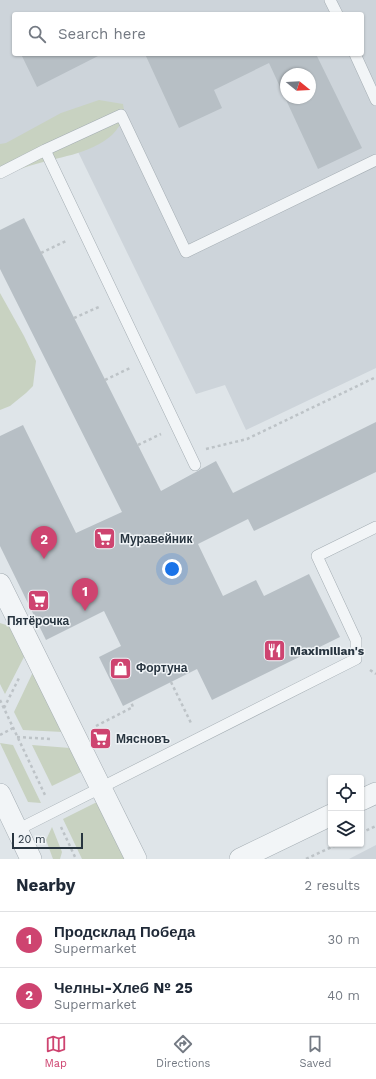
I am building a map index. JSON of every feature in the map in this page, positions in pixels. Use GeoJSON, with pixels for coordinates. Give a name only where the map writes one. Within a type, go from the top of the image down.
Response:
{"type":"FeatureCollection","features":[{"type":"Feature","properties":{"kind":"street"},"geometry":{"type":"LineString","coordinates":[[0,584],[136,859]]}},
{"type":"Feature","properties":{"kind":"street"},"geometry":{"type":"LineString","coordinates":[[364,799],[376,793]]}},
{"type":"Feature","properties":{"kind":"street"},"geometry":{"type":"LineString","coordinates":[[0,794],[31,859]]}},
{"type":"Feature","properties":{"kind":"street"},"geometry":{"type":"LineString","coordinates":[[240,859],[328,815]]}},
{"type":"Feature","properties":{"kind":"lane"},"geometry":{"type":"LineString","coordinates":[[330,0],[336,12]]}},
{"type":"Feature","properties":{"kind":"lane"},"geometry":{"type":"LineString","coordinates":[[356,56],[376,100]]}},
{"type":"Feature","properties":{"kind":"lane"},"geometry":{"type":"LineString","coordinates":[[0,172],[121,115],[186,252],[376,160]]}},
{"type":"Feature","properties":{"kind":"lane"},"geometry":{"type":"LineString","coordinates":[[45,150],[195,465]]}},
{"type":"Feature","properties":{"kind":"lane"},"geometry":{"type":"LineString","coordinates":[[17,830],[356,659],[356,640],[317,556],[376,527]]}},
{"type":"Feature","properties":{"kind":"path"},"geometry":{"type":"LineString","coordinates":[[42,253],[84,232]]}},
{"type":"Feature","properties":{"kind":"path"},"geometry":{"type":"LineString","coordinates":[[74,318],[116,299]]}},
{"type":"Feature","properties":{"kind":"path"},"geometry":{"type":"LineString","coordinates":[[105,380],[146,361]]}},
{"type":"Feature","properties":{"kind":"path"},"geometry":{"type":"LineString","coordinates":[[190,453],[247,439],[376,377]]}},
{"type":"Feature","properties":{"kind":"path"},"geometry":{"type":"LineString","coordinates":[[138,445],[176,426]]}},
{"type":"Feature","properties":{"kind":"path"},"geometry":{"type":"LineString","coordinates":[[4,708],[33,651]]}},
{"type":"Feature","properties":{"kind":"path"},"geometry":{"type":"LineString","coordinates":[[171,682],[192,727]]}},
{"type":"Feature","properties":{"kind":"path"},"geometry":{"type":"LineString","coordinates":[[0,700],[76,859]]}},
{"type":"Feature","properties":{"kind":"path"},"geometry":{"type":"LineString","coordinates":[[17,737],[76,738],[133,707],[131,702]]}},
{"type":"Feature","properties":{"kind":"path"},"geometry":{"type":"LineString","coordinates":[[0,735],[13,728]]}},
{"type":"Feature","properties":{"kind":"path"},"geometry":{"type":"LineString","coordinates":[[364,832],[376,826]]}},
{"type":"Feature","properties":{"kind":"path"},"geometry":{"type":"LineString","coordinates":[[307,859],[332,847]]}},
{"type":"Feature","properties":{"kind":"shaded area"},"geometry":{"type":"Polygon","coordinates":[[[0,0],[376,0],[376,368],[246,430],[225,385],[196,394],[64,123],[0,154],[0,0]]]}},
{"type":"Feature","properties":{"kind":"shaded area"},"geometry":{"type":"Polygon","coordinates":[[[376,845],[376,859],[349,859],[376,845]]]}},
{"type":"Feature","properties":{"kind":"green space"},"geometry":{"type":"Polygon","coordinates":[[[99,100],[123,104],[125,117],[112,135],[103,142],[72,155],[29,166],[0,177],[0,144],[6,143],[61,113],[99,100]]]}},
{"type":"Feature","properties":{"kind":"green space"},"geometry":{"type":"Polygon","coordinates":[[[0,293],[36,361],[33,386],[10,406],[0,410],[0,293]]]}},
{"type":"Feature","properties":{"kind":"green space"},"geometry":{"type":"Polygon","coordinates":[[[0,623],[12,627],[25,655],[5,694],[0,684],[0,623]]]}},
{"type":"Feature","properties":{"kind":"green space"},"geometry":{"type":"Polygon","coordinates":[[[33,672],[63,732],[23,730],[14,712],[33,672]]]}},
{"type":"Feature","properties":{"kind":"green space"},"geometry":{"type":"Polygon","coordinates":[[[0,743],[13,745],[41,803],[28,802],[0,743]]]}},
{"type":"Feature","properties":{"kind":"green space"},"geometry":{"type":"Polygon","coordinates":[[[32,745],[70,748],[81,772],[52,786],[32,745]]]}},
{"type":"Feature","properties":{"kind":"green space"},"geometry":{"type":"Polygon","coordinates":[[[99,801],[128,859],[82,859],[63,819],[99,801]]]}},
{"type":"Feature","properties":{"kind":"green space"},"geometry":{"type":"Polygon","coordinates":[[[52,827],[62,852],[60,859],[53,859],[46,840],[52,827]]]}},
{"type":"Feature","properties":{"kind":"building"},"geometry":{"type":"Polygon","coordinates":[[[22,56],[98,56],[37,87],[22,56]]]}},
{"type":"Feature","properties":{"kind":"building"},"geometry":{"type":"Polygon","coordinates":[[[146,56],[317,56],[362,148],[318,169],[288,104],[316,104],[316,68],[280,68],[280,87],[269,63],[214,90],[222,108],[179,128],[146,56]]]}},
{"type":"Feature","properties":{"kind":"building"},"geometry":{"type":"Polygon","coordinates":[[[24,218],[161,491],[216,461],[233,493],[376,422],[376,472],[254,531],[248,519],[198,544],[223,596],[256,580],[264,596],[309,574],[340,637],[212,700],[197,669],[123,706],[99,657],[121,646],[104,611],[46,640],[0,546],[0,436],[23,425],[76,533],[122,512],[0,269],[0,230],[24,218]]]}},
{"type":"Feature","properties":{"kind":"place","name":"Муравейник"},"geometry":{"type":"Point","coordinates":[104,539]}},
{"type":"Feature","properties":{"kind":"place","name":"Челны-Хлеб № 25"},"geometry":{"type":"Point","coordinates":[44,559]}},
{"type":"Feature","properties":{"kind":"place","name":"Пятёрочка"},"geometry":{"type":"Point","coordinates":[38,600]}},
{"type":"Feature","properties":{"kind":"place","name":"Продсклад Победа"},"geometry":{"type":"Point","coordinates":[85,611]}},
{"type":"Feature","properties":{"kind":"place","name":"Maximilian's"},"geometry":{"type":"Point","coordinates":[275,651]}},
{"type":"Feature","properties":{"kind":"place","name":"Фортуна"},"geometry":{"type":"Point","coordinates":[121,668]}},
{"type":"Feature","properties":{"kind":"place","name":"Мясновъ"},"geometry":{"type":"Point","coordinates":[101,739]}}]}
